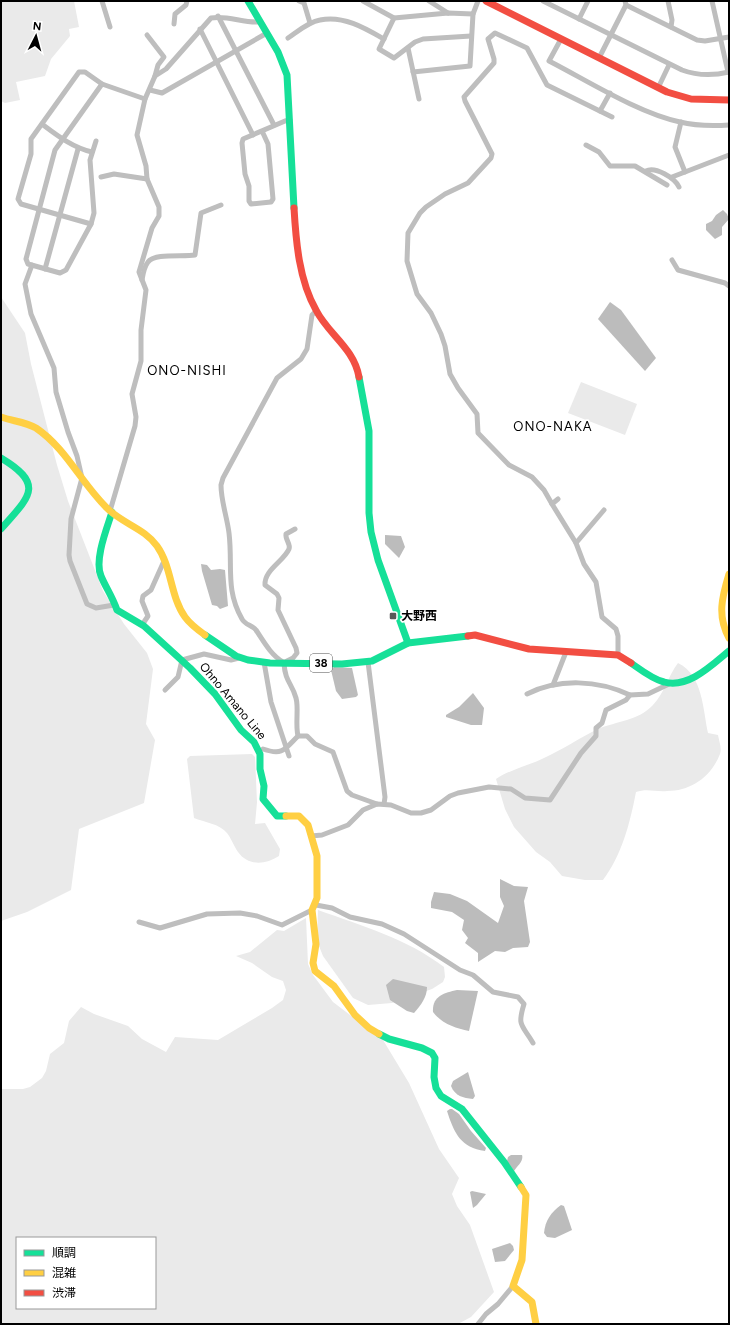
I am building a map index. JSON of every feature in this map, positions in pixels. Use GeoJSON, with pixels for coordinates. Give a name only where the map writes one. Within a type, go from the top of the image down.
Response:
{"type":"FeatureCollection","features":[{"type":"Feature","properties":{"kind":"main road"},"geometry":{"type":"LineString","coordinates":[[248,1],[283,62],[287,75],[296,238],[305,283],[316,311],[348,350],[358,370],[369,431],[369,513],[371,532],[378,560],[408,643]]}},
{"type":"Feature","properties":{"kind":"main road"},"geometry":{"type":"LineString","coordinates":[[486,1],[658,88],[691,99],[729,100]]}},
{"type":"Feature","properties":{"kind":"main road","name":"38"},"geometry":{"type":"LineString","coordinates":[[1,417],[25,423],[40,432],[74,467],[111,511],[145,534],[157,546],[164,561],[176,602],[186,619],[196,628],[239,658],[264,662],[284,663],[340,664],[368,662],[398,646],[408,643],[475,635],[529,649],[618,655],[631,661],[653,678],[669,684]]}},
{"type":"Feature","properties":{"kind":"main road"},"geometry":{"type":"LineString","coordinates":[[1,458],[19,467],[27,475],[30,486],[28,497],[1,529]]}},
{"type":"Feature","properties":{"kind":"main road","name":"Ohno Amano Line"},"geometry":{"type":"LineString","coordinates":[[111,511],[101,549],[99,564],[100,575],[112,595],[117,610],[142,625],[182,660],[211,690],[241,730],[257,746],[260,754],[260,769],[263,779],[263,799],[267,806],[278,816],[299,816],[303,818],[308,825],[317,856],[314,907],[316,944],[313,963],[315,971],[334,986],[355,1015],[369,1028],[389,1039],[410,1046],[422,1048],[432,1053],[435,1058],[434,1077],[436,1088],[441,1096],[462,1109],[504,1162],[526,1195],[522,1260],[513,1286]]}},
{"type":"Feature","properties":{"kind":"main road"},"geometry":{"type":"LineString","coordinates":[[729,574],[720,614],[729,638]]}},
{"type":"Feature","properties":{"kind":"main road"},"geometry":{"type":"LineString","coordinates":[[669,684],[687,681],[729,651]]}},
{"type":"Feature","properties":{"kind":"main road"},"geometry":{"type":"LineString","coordinates":[[513,1286],[532,1302],[536,1324]]}},
{"type":"Feature","properties":{"kind":"street"},"geometry":{"type":"LineString","coordinates":[[102,1],[110,27]]}},
{"type":"Feature","properties":{"kind":"street"},"geometry":{"type":"LineString","coordinates":[[174,24],[175,14],[186,5],[187,1]]}},
{"type":"Feature","properties":{"kind":"street"},"geometry":{"type":"LineString","coordinates":[[363,1],[394,18],[448,13],[473,14]]}},
{"type":"Feature","properties":{"kind":"street"},"geometry":{"type":"LineString","coordinates":[[429,1],[448,13]]}},
{"type":"Feature","properties":{"kind":"street"},"geometry":{"type":"LineString","coordinates":[[413,72],[470,66],[470,36],[473,14],[478,1]]}},
{"type":"Feature","properties":{"kind":"street"},"geometry":{"type":"LineString","coordinates":[[544,1],[551,3],[669,65],[691,73],[712,76],[729,72],[712,1]]}},
{"type":"Feature","properties":{"kind":"street"},"geometry":{"type":"LineString","coordinates":[[579,19],[588,1]]}},
{"type":"Feature","properties":{"kind":"street"},"geometry":{"type":"LineString","coordinates":[[668,1],[672,20],[671,27]]}},
{"type":"Feature","properties":{"kind":"street"},"geometry":{"type":"LineString","coordinates":[[304,2],[310,23]]}},
{"type":"Feature","properties":{"kind":"street"},"geometry":{"type":"LineString","coordinates":[[599,58],[625,3],[697,40],[729,37]]}},
{"type":"Feature","properties":{"kind":"street"},"geometry":{"type":"LineString","coordinates":[[155,76],[166,69],[210,18],[218,16],[251,23],[259,22]]}},
{"type":"Feature","properties":{"kind":"street"},"geometry":{"type":"LineString","coordinates":[[218,16],[274,125]]}},
{"type":"Feature","properties":{"kind":"street"},"geometry":{"type":"LineString","coordinates":[[394,18],[379,49],[394,58],[423,39],[470,36]]}},
{"type":"Feature","properties":{"kind":"street"},"geometry":{"type":"LineString","coordinates":[[288,38],[310,23],[320,20],[350,21],[384,39]]}},
{"type":"Feature","properties":{"kind":"street"},"geometry":{"type":"LineString","coordinates":[[200,29],[253,135]]}},
{"type":"Feature","properties":{"kind":"street"},"geometry":{"type":"LineString","coordinates":[[150,90],[162,93],[267,33]]}},
{"type":"Feature","properties":{"kind":"street"},"geometry":{"type":"LineString","coordinates":[[612,117],[547,85],[526,48],[495,33],[489,37],[494,63],[464,97],[464,101],[492,154],[491,158],[468,183],[445,194],[420,213],[408,233],[407,261],[417,294],[431,313],[441,334],[445,346],[450,374],[458,388],[477,414],[478,433],[509,465],[532,476],[544,490],[576,543],[584,564],[596,582],[602,617],[616,629],[618,636],[618,655]]}},
{"type":"Feature","properties":{"kind":"street"},"geometry":{"type":"LineString","coordinates":[[111,511],[135,426],[136,417],[132,394],[141,361],[141,330],[146,290],[139,272],[152,228],[159,216],[159,207],[147,180],[146,166],[137,135],[145,99],[150,90],[158,65],[164,57],[147,35]]}},
{"type":"Feature","properties":{"kind":"street"},"geometry":{"type":"LineString","coordinates":[[561,39],[549,61],[610,93],[647,111],[680,122],[712,126],[729,126]]}},
{"type":"Feature","properties":{"kind":"street"},"geometry":{"type":"LineString","coordinates":[[147,45],[152,41]]}},
{"type":"Feature","properties":{"kind":"street"},"geometry":{"type":"LineString","coordinates":[[408,48],[419,99]]}},
{"type":"Feature","properties":{"kind":"street"},"geometry":{"type":"LineString","coordinates":[[658,88],[669,65]]}},
{"type":"Feature","properties":{"kind":"street"},"geometry":{"type":"LineString","coordinates":[[91,224],[21,204],[18,199],[31,154],[31,139],[79,72],[85,72],[102,84],[145,99]]}},
{"type":"Feature","properties":{"kind":"street"},"geometry":{"type":"LineString","coordinates":[[96,141],[90,160],[94,213],[91,224],[66,270],[60,273],[28,264],[26,259],[55,150],[61,139],[102,84]]}},
{"type":"Feature","properties":{"kind":"street"},"geometry":{"type":"LineString","coordinates":[[600,111],[610,93]]}},
{"type":"Feature","properties":{"kind":"street"},"geometry":{"type":"LineString","coordinates":[[262,131],[268,144],[273,199],[271,202],[251,204],[249,201],[249,186],[242,143],[243,139],[274,125],[290,120]]}},
{"type":"Feature","properties":{"kind":"street"},"geometry":{"type":"LineString","coordinates":[[680,122],[675,147],[685,172]]}},
{"type":"Feature","properties":{"kind":"street"},"geometry":{"type":"LineString","coordinates":[[42,124],[61,139],[78,149],[92,152]]}},
{"type":"Feature","properties":{"kind":"street"},"geometry":{"type":"LineString","coordinates":[[586,145],[599,152],[610,166],[635,166],[646,170],[668,185]]}},
{"type":"Feature","properties":{"kind":"street"},"geometry":{"type":"LineString","coordinates":[[45,269],[78,149]]}},
{"type":"Feature","properties":{"kind":"street"},"geometry":{"type":"LineString","coordinates":[[672,177],[729,155]]}},
{"type":"Feature","properties":{"kind":"street"},"geometry":{"type":"LineString","coordinates":[[646,170],[650,169],[672,177],[679,187]]}},
{"type":"Feature","properties":{"kind":"street"},"geometry":{"type":"LineString","coordinates":[[101,177],[114,174],[147,180]]}},
{"type":"Feature","properties":{"kind":"street"},"geometry":{"type":"LineString","coordinates":[[142,281],[147,262],[151,258],[157,256],[185,257],[195,255],[201,213],[221,205]]}},
{"type":"Feature","properties":{"kind":"street"},"geometry":{"type":"LineString","coordinates":[[672,260],[678,270],[725,283],[729,286]]}},
{"type":"Feature","properties":{"kind":"street"},"geometry":{"type":"LineString","coordinates":[[32,265],[25,284],[31,314],[54,368],[56,392],[77,456],[82,478],[71,520],[70,561],[87,604],[96,608],[114,604]]}},
{"type":"Feature","properties":{"kind":"street"},"geometry":{"type":"LineString","coordinates":[[284,663],[278,659],[265,645],[254,628],[242,621],[235,608],[230,588],[229,534],[221,485],[223,478],[277,378],[281,373],[301,359],[307,350],[312,315],[316,311]]}},
{"type":"Feature","properties":{"kind":"street"},"geometry":{"type":"LineString","coordinates":[[552,504],[558,499]]}},
{"type":"Feature","properties":{"kind":"street"},"geometry":{"type":"LineString","coordinates":[[576,543],[604,510]]}},
{"type":"Feature","properties":{"kind":"street"},"geometry":{"type":"LineString","coordinates":[[284,663],[293,658],[297,653],[296,648],[278,610],[278,598],[276,594],[265,585],[265,580],[278,561],[289,550],[290,545],[286,534],[296,529]]}},
{"type":"Feature","properties":{"kind":"street"},"geometry":{"type":"LineString","coordinates":[[142,625],[148,616],[142,601],[143,596],[151,590],[164,561]]}},
{"type":"Feature","properties":{"kind":"street"},"geometry":{"type":"LineString","coordinates":[[553,686],[566,652]]}},
{"type":"Feature","properties":{"kind":"street"},"geometry":{"type":"LineString","coordinates":[[165,690],[178,677],[182,660],[204,654],[231,660],[239,658]]}},
{"type":"Feature","properties":{"kind":"street"},"geometry":{"type":"LineString","coordinates":[[264,662],[271,702],[289,756]]}},
{"type":"Feature","properties":{"kind":"street"},"geometry":{"type":"LineString","coordinates":[[368,662],[385,797],[384,804]]}},
{"type":"Feature","properties":{"kind":"street"},"geometry":{"type":"LineString","coordinates":[[284,663],[285,678],[297,699],[296,725],[298,736]]}},
{"type":"Feature","properties":{"kind":"street"},"geometry":{"type":"LineString","coordinates":[[527,694],[540,688],[571,682],[603,686],[616,689],[630,695],[648,694],[669,684]]}},
{"type":"Feature","properties":{"kind":"street"},"geometry":{"type":"LineString","coordinates":[[263,749],[280,752],[286,749],[298,736],[307,736],[315,744],[330,749],[333,752],[347,791],[352,795],[376,804],[398,807],[411,813],[421,813],[431,810],[450,796],[458,793],[489,787],[511,789],[526,798],[550,800],[581,753],[596,736],[596,728],[602,723],[604,713],[626,700],[630,695]]}},
{"type":"Feature","properties":{"kind":"street"},"geometry":{"type":"LineString","coordinates":[[311,836],[322,835],[348,825],[363,810],[376,804]]}},
{"type":"Feature","properties":{"kind":"street"},"geometry":{"type":"LineString","coordinates":[[315,847],[322,835]]}},
{"type":"Feature","properties":{"kind":"street"},"geometry":{"type":"LineString","coordinates":[[139,922],[160,928],[207,914],[240,913],[257,916],[282,925],[314,907],[332,908],[350,917],[382,924],[404,934],[460,970],[473,975],[493,992],[518,997],[524,1004],[520,1016],[521,1026],[533,1043]]}},
{"type":"Feature","properties":{"kind":"street"},"geometry":{"type":"LineString","coordinates":[[478,1324],[513,1286]]}},
{"type":"Feature","properties":{"kind":"shaded area"},"geometry":{"type":"Polygon","coordinates":[[[1,1],[74,1],[79,27],[69,29],[70,36],[51,59],[45,76],[16,82],[20,100],[5,103],[1,101],[1,1]]]}},
{"type":"Feature","properties":{"kind":"shaded area"},"geometry":{"type":"Polygon","coordinates":[[[723,210],[729,219],[722,227],[722,235],[715,239],[706,230],[706,224],[712,221],[716,215],[723,210]]]}},
{"type":"Feature","properties":{"kind":"shaded area"},"geometry":{"type":"Polygon","coordinates":[[[1,297],[25,333],[31,364],[57,465],[68,501],[103,591],[124,624],[147,653],[153,669],[146,724],[155,740],[144,803],[79,829],[71,890],[27,912],[1,921],[1,297]]]}},
{"type":"Feature","properties":{"kind":"shaded area"},"geometry":{"type":"Polygon","coordinates":[[[610,302],[621,310],[656,358],[645,371],[598,319],[610,302]]]}},
{"type":"Feature","properties":{"kind":"shaded area"},"geometry":{"type":"Polygon","coordinates":[[[581,382],[637,404],[625,435],[568,413],[581,382]]]}},
{"type":"Feature","properties":{"kind":"shaded area"},"geometry":{"type":"Polygon","coordinates":[[[385,535],[401,536],[405,547],[399,558],[385,544],[385,535]]]}},
{"type":"Feature","properties":{"kind":"shaded area"},"geometry":{"type":"Polygon","coordinates":[[[201,564],[207,565],[211,570],[225,570],[228,606],[220,609],[217,606],[212,605],[201,564]]]}},
{"type":"Feature","properties":{"kind":"shaded area"},"geometry":{"type":"Polygon","coordinates":[[[678,663],[693,676],[697,684],[703,704],[708,733],[718,735],[721,752],[716,762],[706,776],[684,788],[663,791],[644,790],[636,792],[631,815],[620,849],[610,870],[603,880],[585,880],[562,876],[550,862],[536,852],[514,827],[505,809],[496,779],[551,755],[598,729],[634,718],[641,714],[657,700],[678,663]]]}},
{"type":"Feature","properties":{"kind":"shaded area"},"geometry":{"type":"Polygon","coordinates":[[[334,667],[352,668],[358,695],[356,697],[342,699],[336,691],[331,670],[334,667]]]}},
{"type":"Feature","properties":{"kind":"shaded area"},"geometry":{"type":"Polygon","coordinates":[[[473,693],[484,708],[482,725],[471,725],[446,717],[446,715],[459,707],[473,693]]]}},
{"type":"Feature","properties":{"kind":"shaded area"},"geometry":{"type":"Polygon","coordinates":[[[252,754],[255,757],[257,802],[255,824],[265,823],[280,849],[279,856],[268,861],[257,863],[242,857],[228,835],[220,827],[194,818],[187,759],[190,756],[252,754]]]}},
{"type":"Feature","properties":{"kind":"shaded area"},"geometry":{"type":"Polygon","coordinates":[[[500,879],[514,886],[528,887],[524,901],[530,942],[528,947],[513,948],[505,952],[495,951],[478,962],[478,953],[465,943],[468,938],[462,930],[464,920],[452,912],[431,908],[431,902],[434,892],[450,894],[467,901],[498,923],[504,906],[500,897],[500,879]]]}},
{"type":"Feature","properties":{"kind":"shaded area"},"geometry":{"type":"Polygon","coordinates":[[[318,910],[367,927],[414,948],[444,967],[445,977],[443,982],[432,989],[392,1003],[368,1005],[353,998],[323,956],[317,941],[318,910]]]}},
{"type":"Feature","properties":{"kind":"shaded area"},"geometry":{"type":"Polygon","coordinates":[[[306,918],[308,964],[313,975],[333,1002],[383,1040],[409,1083],[439,1149],[459,1178],[452,1194],[457,1206],[470,1225],[494,1292],[471,1317],[458,1324],[1,1324],[1,1089],[23,1089],[30,1087],[42,1078],[46,1071],[50,1054],[64,1043],[69,1021],[81,1007],[94,1014],[128,1026],[142,1039],[166,1052],[175,1037],[218,1040],[283,1000],[286,990],[283,981],[272,977],[252,963],[236,956],[250,952],[277,930],[284,931],[306,918]]]}},
{"type":"Feature","properties":{"kind":"shaded area"},"geometry":{"type":"Polygon","coordinates":[[[393,979],[427,987],[423,1001],[414,1013],[407,1011],[390,1000],[386,985],[393,979]]]}},
{"type":"Feature","properties":{"kind":"shaded area"},"geometry":{"type":"Polygon","coordinates":[[[457,990],[478,991],[469,1031],[449,1025],[440,1020],[433,1012],[434,1002],[440,996],[457,990]]]}},
{"type":"Feature","properties":{"kind":"shaded area"},"geometry":{"type":"Polygon","coordinates":[[[468,1072],[475,1096],[473,1099],[460,1096],[451,1086],[453,1081],[468,1072]]]}},
{"type":"Feature","properties":{"kind":"shaded area"},"geometry":{"type":"Polygon","coordinates":[[[450,1109],[459,1114],[486,1148],[485,1151],[470,1147],[464,1143],[456,1133],[453,1126],[447,1111],[450,1109]]]}},
{"type":"Feature","properties":{"kind":"shaded area"},"geometry":{"type":"Polygon","coordinates":[[[511,1155],[522,1155],[521,1161],[514,1171],[507,1161],[508,1157],[511,1155]]]}},
{"type":"Feature","properties":{"kind":"shaded area"},"geometry":{"type":"Polygon","coordinates":[[[472,1191],[486,1194],[473,1208],[470,1192],[472,1191]]]}},
{"type":"Feature","properties":{"kind":"shaded area"},"geometry":{"type":"Polygon","coordinates":[[[561,1205],[564,1206],[572,1230],[555,1238],[547,1237],[544,1233],[547,1221],[551,1214],[561,1205]]]}},
{"type":"Feature","properties":{"kind":"shaded area"},"geometry":{"type":"Polygon","coordinates":[[[510,1243],[514,1250],[505,1261],[495,1262],[492,1249],[510,1243]]]}},
{"type":"Feature","properties":{"kind":"traffic: fast"},"geometry":{"type":"LineString","coordinates":[[248,1],[278,52],[287,75],[294,208]]}},
{"type":"Feature","properties":{"kind":"traffic: fast"},"geometry":{"type":"LineString","coordinates":[[359,377],[369,431],[369,513],[371,532],[378,560],[408,643]]}},
{"type":"Feature","properties":{"kind":"traffic: fast"},"geometry":{"type":"LineString","coordinates":[[1,458],[15,467],[24,476],[28,484],[28,492],[25,500],[1,529]]}},
{"type":"Feature","properties":{"kind":"traffic: fast"},"geometry":{"type":"LineString","coordinates":[[112,512],[104,535],[100,553],[99,569],[117,610],[144,626],[190,668],[215,694],[241,730],[254,742],[260,754],[260,769],[264,786],[263,799],[277,816],[286,816]]}},
{"type":"Feature","properties":{"kind":"traffic: fast"},"geometry":{"type":"LineString","coordinates":[[205,635],[236,656],[248,660],[270,663],[342,664],[372,661],[408,643],[468,636]]}},
{"type":"Feature","properties":{"kind":"traffic: fast"},"geometry":{"type":"LineString","coordinates":[[631,663],[655,679],[664,682],[682,682],[691,679],[707,669],[729,651]]}},
{"type":"Feature","properties":{"kind":"traffic: fast"},"geometry":{"type":"LineString","coordinates":[[379,1034],[389,1039],[422,1048],[432,1053],[435,1058],[434,1077],[436,1088],[441,1096],[462,1109],[504,1162],[521,1187]]}},
{"type":"Feature","properties":{"kind":"traffic: slow"},"geometry":{"type":"LineString","coordinates":[[1,417],[36,428],[57,446],[99,500],[109,510],[147,535],[152,540],[162,554],[166,563],[176,600],[180,609],[189,622],[205,635]]}},
{"type":"Feature","properties":{"kind":"traffic: slow"},"geometry":{"type":"LineString","coordinates":[[729,574],[724,591],[722,606],[723,622],[729,638]]}},
{"type":"Feature","properties":{"kind":"traffic: slow"},"geometry":{"type":"LineString","coordinates":[[286,816],[299,816],[308,825],[317,856],[317,898],[312,910],[316,944],[313,963],[315,971],[334,986],[355,1015],[369,1028],[379,1034]]}},
{"type":"Feature","properties":{"kind":"traffic: slow"},"geometry":{"type":"LineString","coordinates":[[521,1187],[526,1195],[522,1260],[513,1286],[532,1302],[536,1324]]}},
{"type":"Feature","properties":{"kind":"traffic: jam"},"geometry":{"type":"LineString","coordinates":[[486,1],[667,92],[691,99],[729,100]]}},
{"type":"Feature","properties":{"kind":"traffic: jam"},"geometry":{"type":"LineString","coordinates":[[294,208],[299,260],[310,298],[321,319],[352,358],[359,377]]}},
{"type":"Feature","properties":{"kind":"traffic: jam"},"geometry":{"type":"LineString","coordinates":[[468,636],[475,635],[529,649],[618,655],[631,663]]}},
{"type":"Feature","properties":{"kind":"place","name":"大野西"},"geometry":{"type":"Point","coordinates":[393,616]}},
{"type":"Feature","properties":{"kind":"district","name":"ONO-NISHI"},"geometry":{"type":"Point","coordinates":[187,370]}},
{"type":"Feature","properties":{"kind":"district","name":"ONO-NAKA"},"geometry":{"type":"Point","coordinates":[553,426]}}]}
